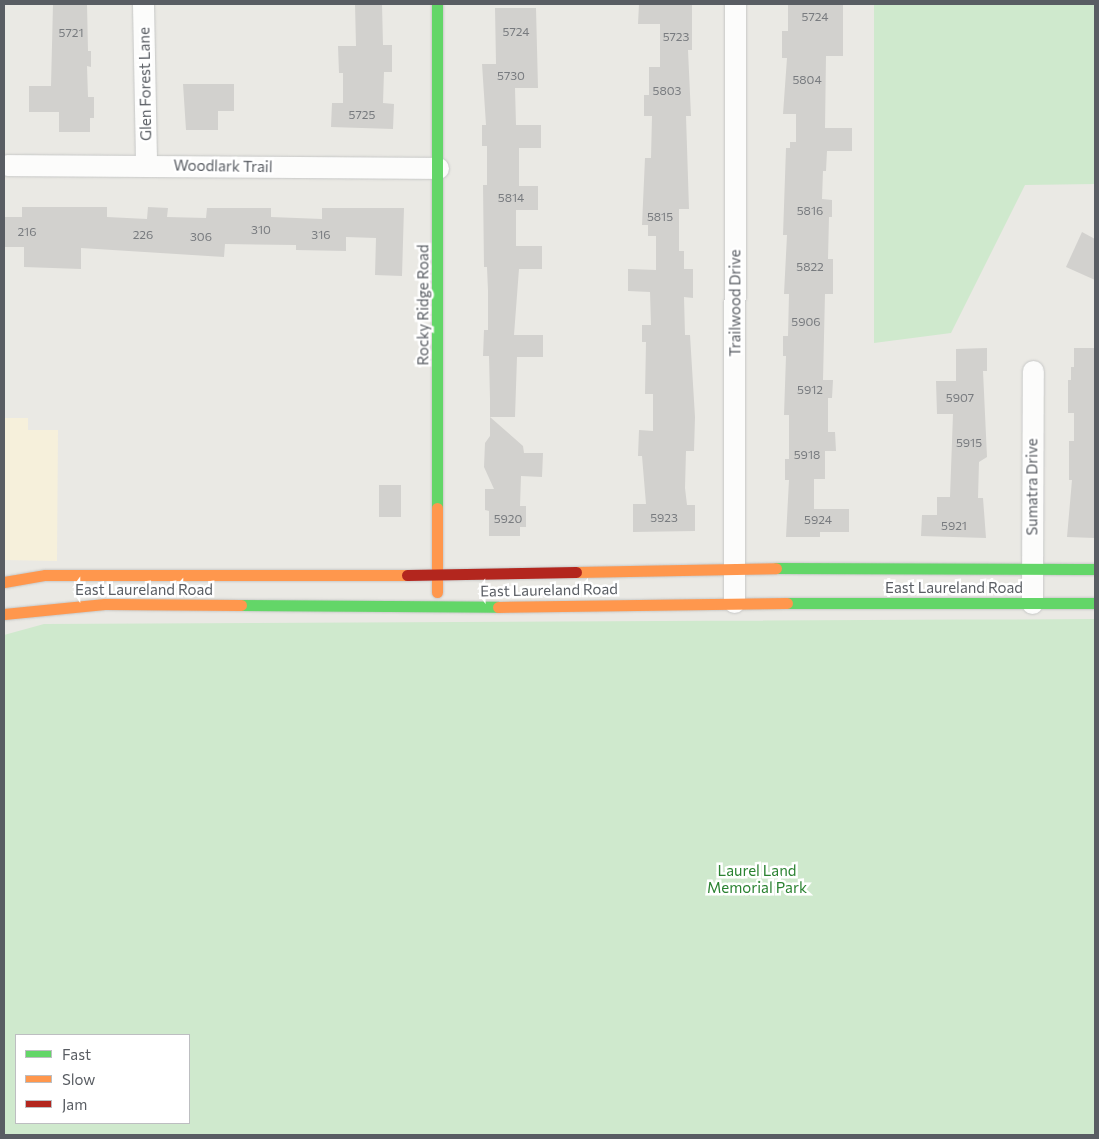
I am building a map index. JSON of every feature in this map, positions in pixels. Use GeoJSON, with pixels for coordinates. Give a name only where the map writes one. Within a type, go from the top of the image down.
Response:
{"type":"FeatureCollection","features":[{"type":"Feature","properties":{"kind":"main road","name":"Rocky Ridge Road"},"geometry":{"type":"LineString","coordinates":[[437,4],[437,606]]}},
{"type":"Feature","properties":{"kind":"main road","name":"East Laureland Road"},"geometry":{"type":"LineString","coordinates":[[4,582],[45,575],[437,575],[735,568],[1095,569]]}},
{"type":"Feature","properties":{"kind":"main road","name":"East Laureland Road"},"geometry":{"type":"LineString","coordinates":[[4,614],[105,604],[437,606],[734,602],[1095,603]]}},
{"type":"Feature","properties":{"kind":"street","name":"Glen Forest Lane"},"geometry":{"type":"LineString","coordinates":[[143,4],[146,165]]}},
{"type":"Feature","properties":{"kind":"street","name":"Trailwood Drive"},"geometry":{"type":"LineString","coordinates":[[734,602],[735,4]]}},
{"type":"Feature","properties":{"kind":"street","name":"Woodlark Trail"},"geometry":{"type":"LineString","coordinates":[[7,165],[438,168]]}},
{"type":"Feature","properties":{"kind":"street","name":"Sumatra Drive"},"geometry":{"type":"LineString","coordinates":[[1032,603],[1033,370]]}},
{"type":"Feature","properties":{"kind":"shaded area"},"geometry":{"type":"Polygon","coordinates":[[[4,418],[28,418],[28,430],[58,430],[57,561],[4,560],[4,418]]]}},
{"type":"Feature","properties":{"kind":"green space"},"geometry":{"type":"Polygon","coordinates":[[[874,4],[1095,4],[1095,184],[1025,185],[951,333],[874,343],[874,4]]]}},
{"type":"Feature","properties":{"kind":"green space","name":"Laurel Land Memorial Park"},"geometry":{"type":"Polygon","coordinates":[[[1095,619],[1095,1135],[4,1135],[4,635],[44,624],[1095,619]]]}},
{"type":"Feature","properties":{"kind":"building"},"geometry":{"type":"Polygon","coordinates":[[[53,4],[87,4],[88,51],[91,51],[91,67],[87,66],[88,97],[94,97],[94,118],[90,118],[90,132],[59,132],[59,112],[29,112],[29,86],[51,86],[53,4]]]}},
{"type":"Feature","properties":{"kind":"building"},"geometry":{"type":"Polygon","coordinates":[[[355,4],[382,4],[383,45],[392,45],[392,72],[384,72],[383,103],[394,104],[393,129],[331,127],[332,103],[343,103],[343,73],[339,73],[338,46],[356,46],[355,4]]]}},
{"type":"Feature","properties":{"kind":"building"},"geometry":{"type":"Polygon","coordinates":[[[639,4],[692,4],[692,50],[688,50],[691,116],[686,116],[689,209],[679,209],[679,251],[684,251],[684,269],[693,269],[693,298],[684,297],[685,335],[690,335],[695,417],[694,451],[686,451],[685,488],[687,505],[695,505],[695,531],[633,532],[633,504],[646,504],[642,456],[638,456],[639,430],[653,431],[653,394],[645,394],[646,342],[642,342],[642,325],[651,325],[650,292],[628,291],[628,269],[656,270],[656,236],[648,236],[648,225],[642,225],[645,158],[651,158],[652,116],[644,116],[644,95],[649,95],[649,67],[660,67],[660,24],[638,24],[639,4]]]}},
{"type":"Feature","properties":{"kind":"building"},"geometry":{"type":"Polygon","coordinates":[[[788,4],[843,4],[843,56],[826,56],[825,128],[852,128],[852,151],[827,151],[826,171],[823,171],[822,199],[832,200],[832,217],[829,217],[828,259],[833,259],[833,294],[825,294],[823,380],[833,380],[832,398],[828,398],[828,432],[835,432],[836,451],[825,451],[825,479],[814,479],[814,509],[849,509],[849,532],[820,532],[820,537],[786,537],[789,480],[785,480],[785,459],[789,459],[789,415],[784,415],[786,356],[783,356],[783,336],[788,336],[789,294],[784,294],[787,235],[783,235],[786,148],[790,148],[790,142],[796,142],[796,114],[783,114],[787,58],[782,58],[782,31],[788,31],[788,4]]]}},
{"type":"Feature","properties":{"kind":"building"},"geometry":{"type":"Polygon","coordinates":[[[495,8],[536,8],[538,88],[515,88],[516,125],[541,125],[541,148],[519,148],[519,186],[538,186],[538,210],[516,210],[516,246],[542,246],[542,269],[519,269],[514,335],[543,335],[543,357],[517,357],[515,417],[490,417],[489,356],[483,356],[484,330],[488,330],[488,291],[487,267],[484,267],[483,185],[487,185],[487,146],[482,146],[482,125],[486,125],[482,64],[496,64],[495,8]]]}},
{"type":"Feature","properties":{"kind":"building"},"geometry":{"type":"Polygon","coordinates":[[[183,84],[234,84],[234,111],[218,111],[218,130],[186,130],[183,84]]]}},
{"type":"Feature","properties":{"kind":"building"},"geometry":{"type":"Polygon","coordinates":[[[22,207],[107,207],[107,217],[147,219],[148,207],[168,208],[167,217],[206,218],[207,208],[271,208],[271,217],[322,219],[322,208],[404,208],[402,276],[375,275],[376,238],[346,237],[346,251],[296,250],[296,245],[225,244],[224,257],[81,248],[81,269],[24,267],[24,247],[5,247],[5,217],[22,217],[22,207]]]}},
{"type":"Feature","properties":{"kind":"building"},"geometry":{"type":"Polygon","coordinates":[[[1082,232],[1095,239],[1095,280],[1066,267],[1082,232]]]}},
{"type":"Feature","properties":{"kind":"building"},"geometry":{"type":"Polygon","coordinates":[[[987,348],[987,371],[983,371],[987,457],[979,462],[978,498],[983,498],[986,538],[921,536],[922,515],[937,515],[937,497],[950,497],[953,414],[937,414],[936,381],[956,381],[956,349],[987,348]]]}},
{"type":"Feature","properties":{"kind":"building"},"geometry":{"type":"Polygon","coordinates":[[[1074,348],[1095,348],[1095,538],[1067,537],[1072,480],[1069,480],[1069,441],[1074,441],[1074,413],[1068,413],[1068,380],[1071,380],[1071,367],[1074,367],[1074,348]]]}},
{"type":"Feature","properties":{"kind":"building"},"geometry":{"type":"Polygon","coordinates":[[[490,417],[523,446],[524,453],[543,453],[542,477],[521,476],[520,506],[526,506],[526,527],[520,527],[520,536],[489,536],[489,511],[485,510],[485,489],[494,489],[484,467],[485,443],[490,436],[490,417]]]}},
{"type":"Feature","properties":{"kind":"building"},"geometry":{"type":"Polygon","coordinates":[[[379,485],[401,485],[401,517],[379,517],[379,485]]]}},
{"type":"Feature","properties":{"kind":"traffic: fast"},"geometry":{"type":"LineString","coordinates":[[437,4],[437,508]]}},
{"type":"Feature","properties":{"kind":"traffic: fast"},"geometry":{"type":"LineString","coordinates":[[776,568],[1095,569]]}},
{"type":"Feature","properties":{"kind":"traffic: fast"},"geometry":{"type":"LineString","coordinates":[[787,603],[1095,603]]}},
{"type":"Feature","properties":{"kind":"traffic: fast"},"geometry":{"type":"LineString","coordinates":[[241,605],[498,607]]}},
{"type":"Feature","properties":{"kind":"traffic: slow"},"geometry":{"type":"LineString","coordinates":[[437,508],[437,592]]}},
{"type":"Feature","properties":{"kind":"traffic: slow"},"geometry":{"type":"LineString","coordinates":[[576,572],[776,568]]}},
{"type":"Feature","properties":{"kind":"traffic: slow"},"geometry":{"type":"LineString","coordinates":[[4,582],[45,575],[407,575]]}},
{"type":"Feature","properties":{"kind":"traffic: slow"},"geometry":{"type":"LineString","coordinates":[[498,607],[787,603]]}},
{"type":"Feature","properties":{"kind":"traffic: slow"},"geometry":{"type":"LineString","coordinates":[[4,614],[105,604],[241,605]]}},
{"type":"Feature","properties":{"kind":"traffic: jam"},"geometry":{"type":"LineString","coordinates":[[407,575],[576,572]]}}]}
